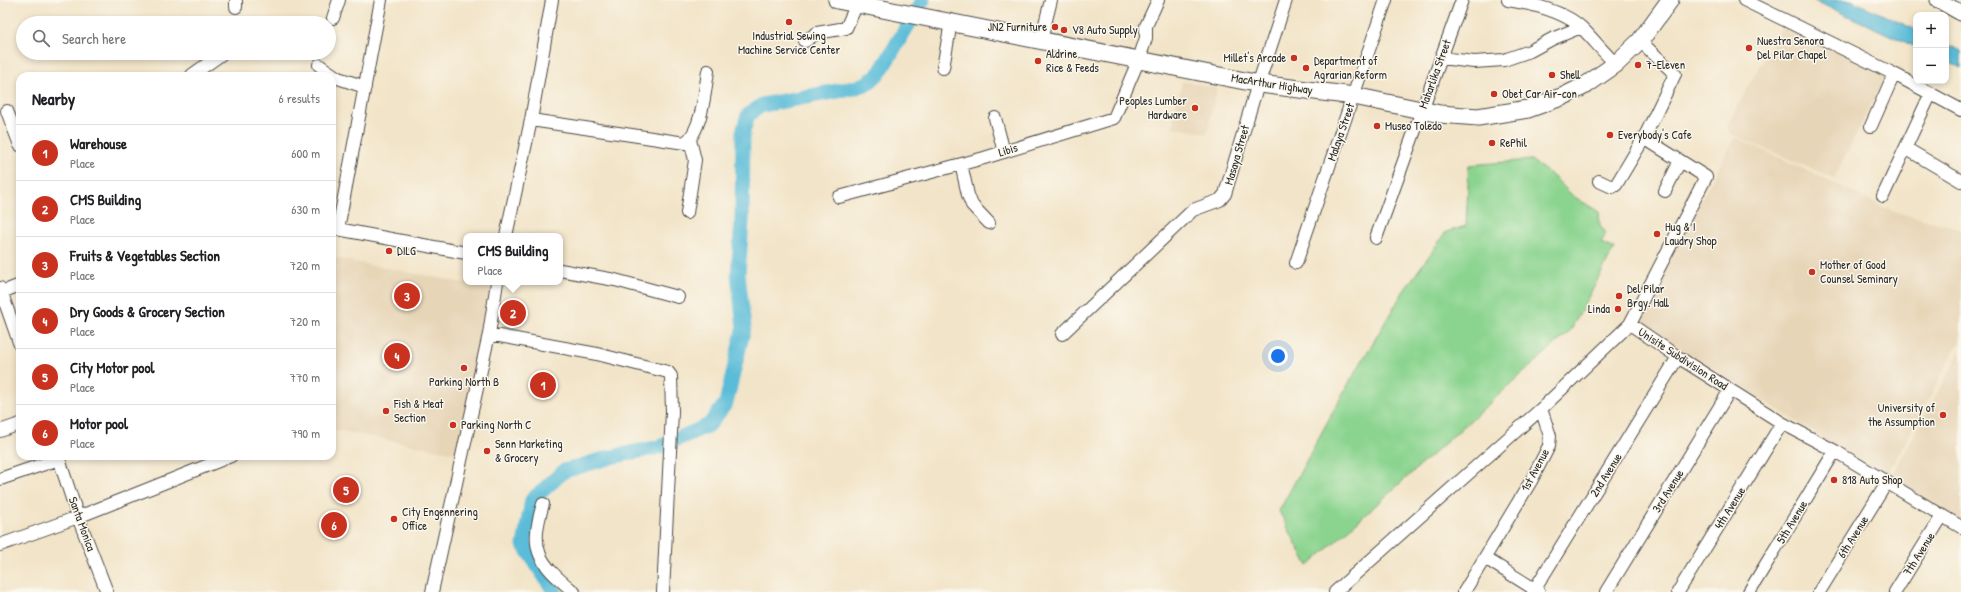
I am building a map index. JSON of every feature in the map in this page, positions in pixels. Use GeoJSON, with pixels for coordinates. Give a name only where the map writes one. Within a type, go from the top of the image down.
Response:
{"type":"FeatureCollection","features":[{"type":"Feature","properties":{"kind":"highway","name":"MacArthur Highway"},"geometry":{"type":"LineString","coordinates":[[837,0],[1260,84],[1354,96],[1421,111],[1478,117],[1528,109],[1575,91],[1616,64],[1640,41],[1670,0]]}},
{"type":"Feature","properties":{"kind":"main road"},"geometry":{"type":"LineString","coordinates":[[1938,0],[1961,13]]}},
{"type":"Feature","properties":{"kind":"street"},"geometry":{"type":"LineString","coordinates":[[334,16],[339,0]]}},
{"type":"Feature","properties":{"kind":"street"},"geometry":{"type":"LineString","coordinates":[[336,223],[365,87],[381,0]]}},
{"type":"Feature","properties":{"kind":"street"},"geometry":{"type":"LineString","coordinates":[[507,233],[531,120],[552,0]]}},
{"type":"Feature","properties":{"kind":"street"},"geometry":{"type":"LineString","coordinates":[[1040,40],[1052,0]]}},
{"type":"Feature","properties":{"kind":"street","name":"Libis"},"geometry":{"type":"LineString","coordinates":[[839,197],[1004,152],[1114,118],[1139,59],[1146,38],[1146,26],[1158,0]]}},
{"type":"Feature","properties":{"kind":"street","name":"Masaya Street"},"geometry":{"type":"LineString","coordinates":[[1062,334],[1193,210],[1220,200],[1225,194],[1253,100],[1260,84],[1286,0]]}},
{"type":"Feature","properties":{"kind":"street","name":"Malaya Street"},"geometry":{"type":"LineString","coordinates":[[1296,263],[1386,0]]}},
{"type":"Feature","properties":{"kind":"street","name":"Maharlika Street"},"geometry":{"type":"LineString","coordinates":[[1376,238],[1462,0]]}},
{"type":"Feature","properties":{"kind":"street"},"geometry":{"type":"LineString","coordinates":[[1508,0],[1537,6],[1573,21],[1581,27],[1604,54],[1616,64]]}},
{"type":"Feature","properties":{"kind":"street"},"geometry":{"type":"LineString","coordinates":[[1744,0],[1894,74],[1961,110]]}},
{"type":"Feature","properties":{"kind":"street"},"geometry":{"type":"LineString","coordinates":[[805,41],[817,33],[846,28],[857,4]]}},
{"type":"Feature","properties":{"kind":"street"},"geometry":{"type":"LineString","coordinates":[[943,68],[951,22]]}},
{"type":"Feature","properties":{"kind":"street"},"geometry":{"type":"LineString","coordinates":[[1441,58],[1474,62],[1504,60],[1530,51],[1552,39],[1581,27]]}},
{"type":"Feature","properties":{"kind":"street"},"geometry":{"type":"LineString","coordinates":[[1599,181],[1612,187],[1616,185],[1644,138],[1675,74],[1640,41]]}},
{"type":"Feature","properties":{"kind":"street"},"geometry":{"type":"LineString","coordinates":[[197,72],[213,60]]}},
{"type":"Feature","properties":{"kind":"street"},"geometry":{"type":"LineString","coordinates":[[319,65],[329,72]]}},
{"type":"Feature","properties":{"kind":"street"},"geometry":{"type":"LineString","coordinates":[[531,120],[680,144],[686,143],[690,140],[694,133],[703,103],[708,71]]}},
{"type":"Feature","properties":{"kind":"street"},"geometry":{"type":"LineString","coordinates":[[1871,126],[1894,74]]}},
{"type":"Feature","properties":{"kind":"street"},"geometry":{"type":"LineString","coordinates":[[336,77],[365,87]]}},
{"type":"Feature","properties":{"kind":"street"},"geometry":{"type":"LineString","coordinates":[[1884,196],[1931,94]]}},
{"type":"Feature","properties":{"kind":"street"},"geometry":{"type":"LineString","coordinates":[[7,111],[16,133]]}},
{"type":"Feature","properties":{"kind":"street"},"geometry":{"type":"LineString","coordinates":[[996,118],[1004,152]]}},
{"type":"Feature","properties":{"kind":"street","name":"Unisite Subdivision Road"},"geometry":{"type":"LineString","coordinates":[[1644,138],[1706,177],[1630,324],[1678,358],[1782,423],[1835,451],[1961,527]]}},
{"type":"Feature","properties":{"kind":"street"},"geometry":{"type":"LineString","coordinates":[[687,213],[695,160],[690,140]]}},
{"type":"Feature","properties":{"kind":"street"},"geometry":{"type":"LineString","coordinates":[[1907,148],[1961,181]]}},
{"type":"Feature","properties":{"kind":"street"},"geometry":{"type":"LineString","coordinates":[[1665,191],[1680,161]]}},
{"type":"Feature","properties":{"kind":"street"},"geometry":{"type":"LineString","coordinates":[[961,164],[968,195],[972,205],[989,223]]}},
{"type":"Feature","properties":{"kind":"street"},"geometry":{"type":"LineString","coordinates":[[336,228],[463,251]]}},
{"type":"Feature","properties":{"kind":"street"},"geometry":{"type":"LineString","coordinates":[[563,271],[615,280],[678,297]]}},
{"type":"Feature","properties":{"kind":"street"},"geometry":{"type":"LineString","coordinates":[[432,592],[489,334],[497,285]]}},
{"type":"Feature","properties":{"kind":"street"},"geometry":{"type":"LineString","coordinates":[[16,286],[1,290],[16,333]]}},
{"type":"Feature","properties":{"kind":"street"},"geometry":{"type":"LineString","coordinates":[[1335,592],[1541,409],[1630,324]]}},
{"type":"Feature","properties":{"kind":"street"},"geometry":{"type":"LineString","coordinates":[[489,334],[597,354],[668,372],[671,376],[672,412],[663,592]]}},
{"type":"Feature","properties":{"kind":"street","name":"2nd Avenue"},"geometry":{"type":"LineString","coordinates":[[1536,591],[1678,358]]}},
{"type":"Feature","properties":{"kind":"street","name":"3rd Avenue"},"geometry":{"type":"LineString","coordinates":[[1606,592],[1730,390]]}},
{"type":"Feature","properties":{"kind":"street","name":"1st Avenue"},"geometry":{"type":"LineString","coordinates":[[1464,592],[1531,480],[1549,446],[1550,436],[1541,409]]}},
{"type":"Feature","properties":{"kind":"street","name":"4th Avenue"},"geometry":{"type":"LineString","coordinates":[[1678,592],[1782,423]]}},
{"type":"Feature","properties":{"kind":"street"},"geometry":{"type":"LineString","coordinates":[[0,431],[16,425]]}},
{"type":"Feature","properties":{"kind":"street","name":"5th Avenue"},"geometry":{"type":"LineString","coordinates":[[1749,592],[1835,451]]}},
{"type":"Feature","properties":{"kind":"street"},"geometry":{"type":"LineString","coordinates":[[0,479],[50,460]]}},
{"type":"Feature","properties":{"kind":"street","name":"Santa Monica"},"geometry":{"type":"LineString","coordinates":[[59,460],[78,517],[107,592]]}},
{"type":"Feature","properties":{"kind":"street"},"geometry":{"type":"LineString","coordinates":[[0,545],[78,517],[221,460]]}},
{"type":"Feature","properties":{"kind":"street","name":"6th Avenue"},"geometry":{"type":"LineString","coordinates":[[1819,592],[1887,482]]}},
{"type":"Feature","properties":{"kind":"street"},"geometry":{"type":"LineString","coordinates":[[543,504],[538,521],[536,543],[540,556],[557,578],[574,592]]}},
{"type":"Feature","properties":{"kind":"street","name":"7th Avenue"},"geometry":{"type":"LineString","coordinates":[[1895,592],[1942,516]]}},
{"type":"Feature","properties":{"kind":"street"},"geometry":{"type":"LineString","coordinates":[[1485,558],[1536,591]]}},
{"type":"Feature","properties":{"kind":"shaded area"},"geometry":{"type":"Polygon","coordinates":[[[1783,24],[1887,73],[1834,178],[1731,134],[1726,127],[1783,24]]]}},
{"type":"Feature","properties":{"kind":"shaded area","name":"Peoples Lumber Hardware"},"geometry":{"type":"Polygon","coordinates":[[[1182,81],[1217,88],[1207,134],[1172,127],[1182,81]]]}},
{"type":"Feature","properties":{"kind":"shaded area","name":"Mother of Good Counsel Seminary"},"geometry":{"type":"Polygon","coordinates":[[[1735,137],[1892,211],[1961,229],[1961,339],[1886,478],[1642,324],[1640,314],[1735,137]]]}},
{"type":"Feature","properties":{"kind":"shaded area"},"geometry":{"type":"Polygon","coordinates":[[[336,258],[463,283],[463,285],[474,285],[495,289],[460,454],[336,430],[336,258]]]}},
{"type":"Feature","properties":{"kind":"shaded area","name":"University of the Assumption"},"geometry":{"type":"Polygon","coordinates":[[[1961,350],[1961,524],[1889,481],[1961,350]]]}},
{"type":"Feature","properties":{"kind":"green space"},"geometry":{"type":"Polygon","coordinates":[[[1531,160],[1555,178],[1573,196],[1599,212],[1600,226],[1606,233],[1601,243],[1614,249],[1570,331],[1308,566],[1279,511],[1342,395],[1403,292],[1446,232],[1466,226],[1469,165],[1531,160]]]}},
{"type":"Feature","properties":{"kind":"water"},"geometry":{"type":"Polygon","coordinates":[[[1813,0],[1851,0],[1913,29],[1913,46],[1813,0]]]}},
{"type":"Feature","properties":{"kind":"water"},"geometry":{"type":"Polygon","coordinates":[[[1949,45],[1961,51],[1961,68],[1949,62],[1949,45]]]}},
{"type":"Feature","properties":{"kind":"waterway"},"geometry":{"type":"LineString","coordinates":[[555,592],[524,545],[532,500],[564,471],[611,457],[659,447],[709,425],[726,403],[744,327],[738,274],[742,222],[743,132],[748,115],[762,105],[854,88],[868,83],[880,72],[923,0]]}},
{"type":"Feature","properties":{"kind":"place","name":"Industrial Sewing Machine Service Center"},"geometry":{"type":"Point","coordinates":[789,22]}},
{"type":"Feature","properties":{"kind":"place","name":"JN2 Furniture"},"geometry":{"type":"Point","coordinates":[1055,27]}},
{"type":"Feature","properties":{"kind":"place","name":"V8 Auto Supply"},"geometry":{"type":"Point","coordinates":[1064,30]}},
{"type":"Feature","properties":{"kind":"place","name":"Nuestra Senora Del Pilar Chapel"},"geometry":{"type":"Point","coordinates":[1749,48]}},
{"type":"Feature","properties":{"kind":"place","name":"Millet's Arcade"},"geometry":{"type":"Point","coordinates":[1294,58]}},
{"type":"Feature","properties":{"kind":"place","name":"Aldrine Rice & Feeds"},"geometry":{"type":"Point","coordinates":[1038,61]}},
{"type":"Feature","properties":{"kind":"place","name":"7-Eleven"},"geometry":{"type":"Point","coordinates":[1638,65]}},
{"type":"Feature","properties":{"kind":"place","name":"Department of Agrarian Reform"},"geometry":{"type":"Point","coordinates":[1306,68]}},
{"type":"Feature","properties":{"kind":"place","name":"Shell"},"geometry":{"type":"Point","coordinates":[1552,75]}},
{"type":"Feature","properties":{"kind":"place","name":"Obet Car Air-con"},"geometry":{"type":"Point","coordinates":[1494,94]}},
{"type":"Feature","properties":{"kind":"place","name":"Peoples Lumber Hardware"},"geometry":{"type":"Point","coordinates":[1195,108]}},
{"type":"Feature","properties":{"kind":"place","name":"Museo Toledo"},"geometry":{"type":"Point","coordinates":[1377,126]}},
{"type":"Feature","properties":{"kind":"place","name":"Everybody's Cafe"},"geometry":{"type":"Point","coordinates":[1610,135]}},
{"type":"Feature","properties":{"kind":"place","name":"RePhil"},"geometry":{"type":"Point","coordinates":[1492,143]}},
{"type":"Feature","properties":{"kind":"place","name":"Hug & I Laudry Shop"},"geometry":{"type":"Point","coordinates":[1657,234]}},
{"type":"Feature","properties":{"kind":"place","name":"DILG"},"geometry":{"type":"Point","coordinates":[389,251]}},
{"type":"Feature","properties":{"kind":"place","name":"Mother of Good Counsel Seminary"},"geometry":{"type":"Point","coordinates":[1812,272]}},
{"type":"Feature","properties":{"kind":"place","name":"Fruits & Vegetables Section"},"geometry":{"type":"Point","coordinates":[407,296]}},
{"type":"Feature","properties":{"kind":"place","name":"Del Pilar Brgy. Hall"},"geometry":{"type":"Point","coordinates":[1619,296]}},
{"type":"Feature","properties":{"kind":"place","name":"Linda"},"geometry":{"type":"Point","coordinates":[1618,309]}},
{"type":"Feature","properties":{"kind":"place","name":"CMS Building"},"geometry":{"type":"Point","coordinates":[513,313]}},
{"type":"Feature","properties":{"kind":"place","name":"Dry Goods & Grocery Section"},"geometry":{"type":"Point","coordinates":[397,356]}},
{"type":"Feature","properties":{"kind":"place","name":"Parking North B"},"geometry":{"type":"Point","coordinates":[464,368]}},
{"type":"Feature","properties":{"kind":"place","name":"Warehouse"},"geometry":{"type":"Point","coordinates":[543,385]}},
{"type":"Feature","properties":{"kind":"place","name":"Fish & Meat Section"},"geometry":{"type":"Point","coordinates":[386,411]}},
{"type":"Feature","properties":{"kind":"place","name":"University of the Assumption"},"geometry":{"type":"Point","coordinates":[1943,415]}},
{"type":"Feature","properties":{"kind":"place","name":"Parking North C"},"geometry":{"type":"Point","coordinates":[453,425]}},
{"type":"Feature","properties":{"kind":"place","name":"Senn Marketing & Grocery"},"geometry":{"type":"Point","coordinates":[487,451]}},
{"type":"Feature","properties":{"kind":"place","name":"818 Auto Shop"},"geometry":{"type":"Point","coordinates":[1834,480]}},
{"type":"Feature","properties":{"kind":"place","name":"City Motor pool"},"geometry":{"type":"Point","coordinates":[346,490]}},
{"type":"Feature","properties":{"kind":"place","name":"City Engennering Office"},"geometry":{"type":"Point","coordinates":[394,519]}},
{"type":"Feature","properties":{"kind":"place","name":"Motor pool"},"geometry":{"type":"Point","coordinates":[334,525]}}]}
